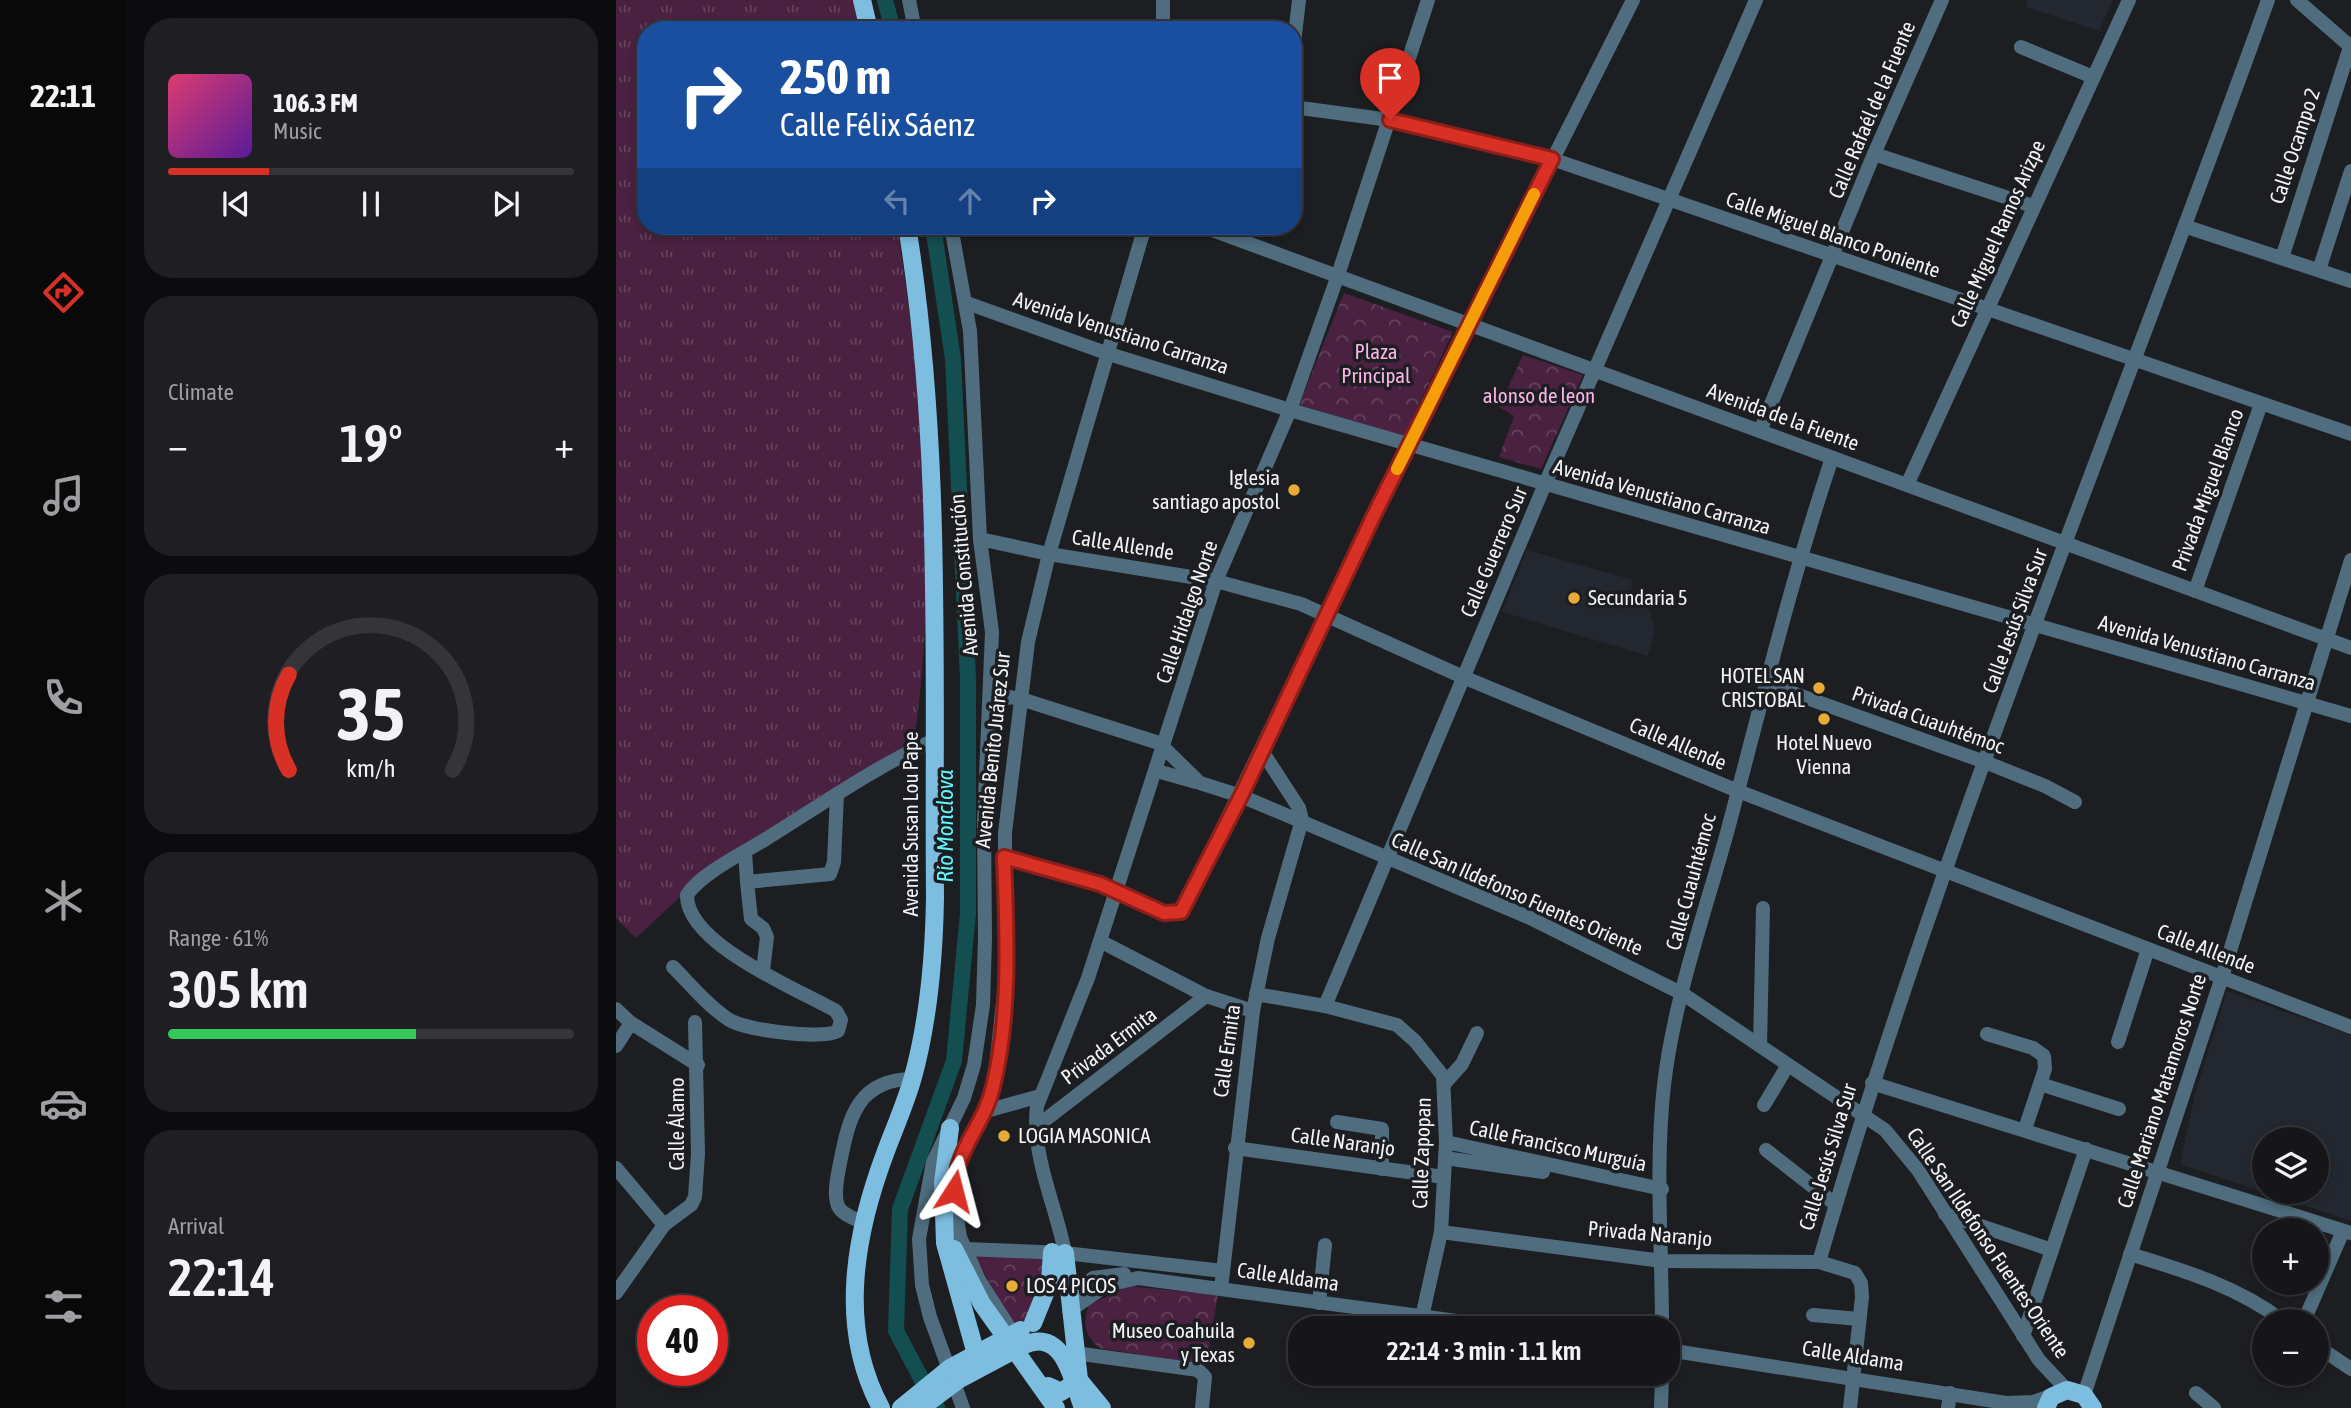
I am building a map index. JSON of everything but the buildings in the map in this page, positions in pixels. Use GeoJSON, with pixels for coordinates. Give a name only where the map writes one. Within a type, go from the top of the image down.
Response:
{"type":"FeatureCollection","features":[{"type":"Feature","properties":{"kind":"main road"},"geometry":{"type":"LineString","coordinates":[[862,0],[867,21]]}},
{"type":"Feature","properties":{"kind":"main road","name":"Avenida Susan Lou Pape"},"geometry":{"type":"LineString","coordinates":[[881,1408],[866,1370],[854,1295],[864,1223],[878,1175],[913,1079],[925,1015],[934,939],[933,550],[928,393],[908,235]]}},
{"type":"Feature","properties":{"kind":"main road"},"geometry":{"type":"LineString","coordinates":[[950,1128],[943,1183],[943,1223],[947,1254],[976,1354]]}},
{"type":"Feature","properties":{"kind":"main road"},"geometry":{"type":"LineString","coordinates":[[943,1223],[982,1304],[1056,1408]]}},
{"type":"Feature","properties":{"kind":"main road"},"geometry":{"type":"LineString","coordinates":[[1058,1252],[1069,1304],[1077,1382],[1083,1408]]}},
{"type":"Feature","properties":{"kind":"main road"},"geometry":{"type":"LineString","coordinates":[[901,1408],[932,1380],[976,1354],[1026,1332],[1048,1289],[1058,1252]]}},
{"type":"Feature","properties":{"kind":"main road"},"geometry":{"type":"LineString","coordinates":[[921,1408],[1069,1304]]}},
{"type":"Feature","properties":{"kind":"main road"},"geometry":{"type":"LineString","coordinates":[[1026,1332],[1052,1343],[1077,1382],[1102,1408]]}},
{"type":"Feature","properties":{"kind":"main road"},"geometry":{"type":"LineString","coordinates":[[865,1408],[866,1370]]}},
{"type":"Feature","properties":{"kind":"main road"},"geometry":{"type":"LineString","coordinates":[[1048,1385],[1061,1392],[1077,1382]]}},
{"type":"Feature","properties":{"kind":"main road"},"geometry":{"type":"LineString","coordinates":[[1048,1385],[1065,1408]]}},
{"type":"Feature","properties":{"kind":"street"},"geometry":{"type":"LineString","coordinates":[[909,0],[913,21]]}},
{"type":"Feature","properties":{"kind":"street"},"geometry":{"type":"LineString","coordinates":[[1163,0],[1163,21]]}},
{"type":"Feature","properties":{"kind":"street"},"geometry":{"type":"LineString","coordinates":[[1297,21],[1300,0]]}},
{"type":"Feature","properties":{"kind":"street","name":"Calle Hidalgo Norte"},"geometry":{"type":"LineString","coordinates":[[1058,1252],[1035,1127],[1040,1096],[1080,1000],[1100,942],[1216,581],[1290,410],[1337,278],[1428,0]]}},
{"type":"Feature","properties":{"kind":"street"},"geometry":{"type":"LineString","coordinates":[[1004,857],[1061,871],[1117,891],[1164,913],[1181,912],[1241,796],[1409,444],[1633,0]]}},
{"type":"Feature","properties":{"kind":"street","name":"Calle Guerrero Sur"},"geometry":{"type":"LineString","coordinates":[[1325,1006],[1545,484],[1756,0]]}},
{"type":"Feature","properties":{"kind":"street","name":"Calle Rafaél de la Fuente"},"geometry":{"type":"LineString","coordinates":[[1760,431],[1874,154],[1942,0]]}},
{"type":"Feature","properties":{"kind":"street","name":"Calle Miguel Ramos Arizpe"},"geometry":{"type":"LineString","coordinates":[[1907,485],[2129,0]]}},
{"type":"Feature","properties":{"kind":"street","name":"Calle Jesús Silva Sur"},"geometry":{"type":"LineString","coordinates":[[1819,1262],[1861,1114],[1944,873],[2186,227],[2268,0]]}},
{"type":"Feature","properties":{"kind":"street"},"geometry":{"type":"LineString","coordinates":[[2297,0],[2350,46]]}},
{"type":"Feature","properties":{"kind":"street","name":"Calle Ocampo 2"},"geometry":{"type":"LineString","coordinates":[[2282,258],[2350,46]]}},
{"type":"Feature","properties":{"kind":"street"},"geometry":{"type":"LineString","coordinates":[[2021,47],[2093,77]]}},
{"type":"Feature","properties":{"kind":"street","name":"Calle Miguel Blanco Poniente"},"geometry":{"type":"LineString","coordinates":[[1302,108],[1390,120],[1552,159],[1832,258],[2351,435]]}},
{"type":"Feature","properties":{"kind":"street"},"geometry":{"type":"LineString","coordinates":[[1874,154],[2033,206]]}},
{"type":"Feature","properties":{"kind":"street"},"geometry":{"type":"LineString","coordinates":[[2319,270],[2345,211],[2351,171]]}},
{"type":"Feature","properties":{"kind":"street"},"geometry":{"type":"LineString","coordinates":[[2186,227],[2351,281]]}},
{"type":"Feature","properties":{"kind":"street","name":"Avenida Constitución"},"geometry":{"type":"LineString","coordinates":[[953,235],[967,303],[980,539],[992,624],[991,703],[984,823],[983,1005],[974,1065],[964,1098],[933,1162],[928,1181],[919,1240],[919,1262],[922,1286],[941,1354],[963,1408]]}},
{"type":"Feature","properties":{"kind":"street","name":"Avenida Benito Juárez Sur"},"geometry":{"type":"LineString","coordinates":[[1048,1385],[997,1310],[965,1249],[956,1215],[956,1167],[963,1148],[986,1111],[995,1076],[1006,984],[1004,857],[1028,642],[1049,554],[1142,235]]}},
{"type":"Feature","properties":{"kind":"street","name":"Avenida de la Fuente"},"geometry":{"type":"LineString","coordinates":[[1225,235],[1337,278],[1597,369],[2351,648]]}},
{"type":"Feature","properties":{"kind":"street","name":"Avenida Venustiano Carranza"},"geometry":{"type":"LineString","coordinates":[[967,303],[1109,354],[1290,410],[1798,559],[2351,716]]}},
{"type":"Feature","properties":{"kind":"street","name":"Privada Miguel Blanco"},"geometry":{"type":"LineString","coordinates":[[2195,591],[2261,404]]}},
{"type":"Feature","properties":{"kind":"street","name":"Calle Cuauhtémoc"},"geometry":{"type":"LineString","coordinates":[[1662,1316],[1661,1114],[1664,1081],[1683,994],[1798,559],[1832,458]]}},
{"type":"Feature","properties":{"kind":"street","name":"Calle Allende"},"geometry":{"type":"LineString","coordinates":[[980,539],[1049,554],[1216,581],[1301,604],[1463,677],[1738,791],[1944,873],[2351,1027]]}},
{"type":"Feature","properties":{"kind":"street","name":"Calle Mariano Matamoros Norte"},"geometry":{"type":"LineString","coordinates":[[2069,1399],[2130,1254],[2222,976],[2351,560]]}},
{"type":"Feature","properties":{"kind":"street","name":"Privada Cuauhtémoc"},"geometry":{"type":"LineString","coordinates":[[1765,683],[1985,762],[2045,786],[2075,802]]}},
{"type":"Feature","properties":{"kind":"street","name":"Calle San Ildefonso Fuentes Oriente"},"geometry":{"type":"LineString","coordinates":[[991,703],[1009,697],[1021,699],[1164,746],[1200,783]]}},
{"type":"Feature","properties":{"kind":"street"},"geometry":{"type":"LineString","coordinates":[[673,967],[732,1022],[800,1035],[821,1036],[838,1031],[841,1020],[836,1011],[726,949],[698,924],[687,902],[691,889],[744,852],[890,761],[934,740]]}},
{"type":"Feature","properties":{"kind":"street"},"geometry":{"type":"LineString","coordinates":[[1262,751],[1299,808],[1301,823]]}},
{"type":"Feature","properties":{"kind":"street","name":"Calle San Ildefonso Fuentes Oriente"},"geometry":{"type":"LineString","coordinates":[[1157,771],[1241,796],[1528,916],[1683,994],[1885,1130],[1899,1145],[2023,1336],[2069,1399]]}},
{"type":"Feature","properties":{"kind":"street"},"geometry":{"type":"LineString","coordinates":[[747,882],[830,874],[834,862],[837,794]]}},
{"type":"Feature","properties":{"kind":"street","name":"Calle Ermita"},"geometry":{"type":"LineString","coordinates":[[1221,1289],[1235,1148],[1253,1010],[1268,937],[1301,823]]}},
{"type":"Feature","properties":{"kind":"street"},"geometry":{"type":"LineString","coordinates":[[744,852],[751,919],[763,928],[767,937],[763,971]]}},
{"type":"Feature","properties":{"kind":"street"},"geometry":{"type":"LineString","coordinates":[[1760,1046],[1763,908]]}},
{"type":"Feature","properties":{"kind":"street"},"geometry":{"type":"LineString","coordinates":[[1100,942],[1206,996],[1253,1010]]}},
{"type":"Feature","properties":{"kind":"street"},"geometry":{"type":"LineString","coordinates":[[2118,1042],[2148,949]]}},
{"type":"Feature","properties":{"kind":"street","name":"Calle Zapopan"},"geometry":{"type":"LineString","coordinates":[[1256,994],[1325,1006],[1401,1027],[1433,1062],[1445,1083],[1446,1142],[1441,1231],[1422,1316]]}},
{"type":"Feature","properties":{"kind":"street","name":"Privada Ermita"},"geometry":{"type":"LineString","coordinates":[[1035,1127],[1206,996]]}},
{"type":"Feature","properties":{"kind":"street"},"geometry":{"type":"LineString","coordinates":[[616,1009],[631,1023],[698,1065]]}},
{"type":"Feature","properties":{"kind":"street","name":"Calle Álamo"},"geometry":{"type":"LineString","coordinates":[[664,1225],[691,1205],[698,1183],[698,1065],[695,1022]]}},
{"type":"Feature","properties":{"kind":"street"},"geometry":{"type":"LineString","coordinates":[[616,1046],[631,1023]]}},
{"type":"Feature","properties":{"kind":"street"},"geometry":{"type":"LineString","coordinates":[[1445,1083],[1462,1064],[1476,1033]]}},
{"type":"Feature","properties":{"kind":"street"},"geometry":{"type":"LineString","coordinates":[[1987,1034],[2039,1051],[2045,1061],[2025,1129]]}},
{"type":"Feature","properties":{"kind":"street"},"geometry":{"type":"LineString","coordinates":[[1764,1105],[1788,1065]]}},
{"type":"Feature","properties":{"kind":"street"},"geometry":{"type":"LineString","coordinates":[[864,1223],[843,1212],[836,1200],[839,1168],[850,1122],[860,1100],[879,1086],[896,1080],[913,1079]]}},
{"type":"Feature","properties":{"kind":"street"},"geometry":{"type":"LineString","coordinates":[[1872,1083],[2347,1232],[2310,1309]]}},
{"type":"Feature","properties":{"kind":"street"},"geometry":{"type":"LineString","coordinates":[[2040,1084],[2119,1109]]}},
{"type":"Feature","properties":{"kind":"street"},"geometry":{"type":"LineString","coordinates":[[986,1111],[1040,1096]]}},
{"type":"Feature","properties":{"kind":"street"},"geometry":{"type":"LineString","coordinates":[[1337,1122],[1380,1128],[1384,1139],[1382,1170]]}},
{"type":"Feature","properties":{"kind":"street","name":"Calle Francisco Murguía"},"geometry":{"type":"LineString","coordinates":[[1446,1142],[1604,1179],[1662,1189]]}},
{"type":"Feature","properties":{"kind":"street","name":"Calle Naranjo"},"geometry":{"type":"LineString","coordinates":[[1235,1148],[1444,1177]]}},
{"type":"Feature","properties":{"kind":"street"},"geometry":{"type":"LineString","coordinates":[[2023,1336],[2086,1149]]}},
{"type":"Feature","properties":{"kind":"street"},"geometry":{"type":"LineString","coordinates":[[1766,1150],[1835,1204]]}},
{"type":"Feature","properties":{"kind":"street"},"geometry":{"type":"LineString","coordinates":[[1445,1158],[1604,1179]]}},
{"type":"Feature","properties":{"kind":"street"},"geometry":{"type":"LineString","coordinates":[[616,1168],[664,1225],[616,1293]]}},
{"type":"Feature","properties":{"kind":"street"},"geometry":{"type":"LineString","coordinates":[[1945,1214],[2052,1250]]}},
{"type":"Feature","properties":{"kind":"street","name":"Privada Naranjo"},"geometry":{"type":"LineString","coordinates":[[1441,1231],[1662,1261],[1819,1262],[1855,1273],[1861,1283],[1859,1319]]}},
{"type":"Feature","properties":{"kind":"street"},"geometry":{"type":"LineString","coordinates":[[1318,1303],[1325,1245]]}},
{"type":"Feature","properties":{"kind":"street"},"geometry":{"type":"LineString","coordinates":[[965,1249],[1058,1252],[1223,1271]]}},
{"type":"Feature","properties":{"kind":"street"},"geometry":{"type":"LineString","coordinates":[[2130,1254],[2231,1289],[2264,1309]]}},
{"type":"Feature","properties":{"kind":"street"},"geometry":{"type":"LineString","coordinates":[[1069,1304],[1093,1278],[1120,1259]]}},
{"type":"Feature","properties":{"kind":"street"},"geometry":{"type":"LineString","coordinates":[[1093,1278],[1122,1273],[1153,1279]]}},
{"type":"Feature","properties":{"kind":"street","name":"Calle Aldama"},"geometry":{"type":"LineString","coordinates":[[1069,1304],[1107,1285],[1138,1278],[1415,1316]]}},
{"type":"Feature","properties":{"kind":"street"},"geometry":{"type":"LineString","coordinates":[[1813,1315],[1859,1319],[1850,1408]]}},
{"type":"Feature","properties":{"kind":"street","name":"Calle Aldama"},"geometry":{"type":"LineString","coordinates":[[1680,1352],[1852,1377],[1949,1401],[2022,1403],[2069,1399]]}},
{"type":"Feature","properties":{"kind":"street"},"geometry":{"type":"LineString","coordinates":[[1075,1353],[1198,1370],[1204,1374],[1202,1408]]}},
{"type":"Feature","properties":{"kind":"street"},"geometry":{"type":"LineString","coordinates":[[2329,1354],[2351,1369]]}},
{"type":"Feature","properties":{"kind":"street"},"geometry":{"type":"LineString","coordinates":[[1661,1408],[1662,1386]]}},
{"type":"Feature","properties":{"kind":"street"},"geometry":{"type":"LineString","coordinates":[[2196,1393],[2211,1407]]}},
{"type":"Feature","properties":{"kind":"street","name":"Calle Aldama"},"geometry":{"type":"LineString","coordinates":[[1989,1401],[2011,1408]]}},
{"type":"Feature","properties":{"kind":"shaded area"},"geometry":{"type":"Polygon","coordinates":[[[2027,0],[2113,0],[2099,31],[2026,7],[2027,0]]]}},
{"type":"Feature","properties":{"kind":"shaded area","name":"Secundaria 5"},"geometry":{"type":"Polygon","coordinates":[[[1527,550],[1633,580],[1631,591],[1647,604],[1655,630],[1648,656],[1502,612],[1527,550]]]}},
{"type":"Feature","properties":{"kind":"shaded area"},"geometry":{"type":"Polygon","coordinates":[[[2227,991],[2351,1035],[2351,1221],[2300,1204],[2329,1204],[2329,1127],[2252,1127],[2252,1188],[2180,1164],[2195,1094],[2227,991]]]}},
{"type":"Feature","properties":{"kind":"green space"},"geometry":{"type":"Polygon","coordinates":[[[616,0],[854,0],[859,21],[637,21],[637,235],[898,235],[914,354],[925,483],[926,613],[914,742],[695,883],[636,938],[616,918],[616,0]]]}},
{"type":"Feature","properties":{"kind":"green space","name":"Plaza Principal"},"geometry":{"type":"Polygon","coordinates":[[[1344,293],[1453,332],[1404,436],[1299,405],[1344,293]]]}},
{"type":"Feature","properties":{"kind":"green space","name":"alonso de leon"},"geometry":{"type":"Polygon","coordinates":[[[1523,355],[1583,375],[1541,469],[1499,457],[1514,416],[1499,407],[1523,355]]]}},
{"type":"Feature","properties":{"kind":"green space"},"geometry":{"type":"Polygon","coordinates":[[[974,1255],[1042,1257],[1047,1262],[1039,1300],[1022,1322],[1013,1325],[974,1255]]]}},
{"type":"Feature","properties":{"kind":"green space"},"geometry":{"type":"Polygon","coordinates":[[[1128,1286],[1218,1295],[1206,1365],[1099,1348],[1086,1329],[1089,1305],[1128,1286]]]}},
{"type":"Feature","properties":{"kind":"waterway","name":"Río Monclova"},"geometry":{"type":"LineString","coordinates":[[885,0],[891,21]]}},
{"type":"Feature","properties":{"kind":"waterway","name":"Río Monclova"},"geometry":{"type":"LineString","coordinates":[[934,235],[953,359],[968,678],[968,913],[954,1061],[900,1209],[896,1331],[937,1408]]}},
{"type":"Feature","properties":{"kind":"slow traffic"},"geometry":{"type":"LineString","coordinates":[[1397,469],[1534,194]]}},
{"type":"Feature","properties":{"kind":"place","name":"Iglesia santiago apostol"},"geometry":{"type":"Point","coordinates":[1294,490]}},
{"type":"Feature","properties":{"kind":"place","name":"Secundaria 5"},"geometry":{"type":"Point","coordinates":[1574,598]}},
{"type":"Feature","properties":{"kind":"place","name":"HOTEL SAN CRISTOBAL"},"geometry":{"type":"Point","coordinates":[1819,688]}},
{"type":"Feature","properties":{"kind":"place","name":"Hotel Nuevo Vienna"},"geometry":{"type":"Point","coordinates":[1824,719]}},
{"type":"Feature","properties":{"kind":"place","name":"LOGIA MASONICA"},"geometry":{"type":"Point","coordinates":[1004,1136]}},
{"type":"Feature","properties":{"kind":"place","name":"LOS 4 PICOS"},"geometry":{"type":"Point","coordinates":[1012,1286]}},
{"type":"Feature","properties":{"kind":"place","name":"Museo Coahuila y Texas"},"geometry":{"type":"Point","coordinates":[1249,1343]}},
{"type":"Feature","properties":{"kind":"route"},"geometry":{"type":"LineString","coordinates":[[954,1191],[959,1158],[986,1111],[995,1076],[1006,984],[1004,857],[1100,884],[1164,913],[1181,912],[1241,796],[1374,515],[1552,159],[1390,120]]}}]}
